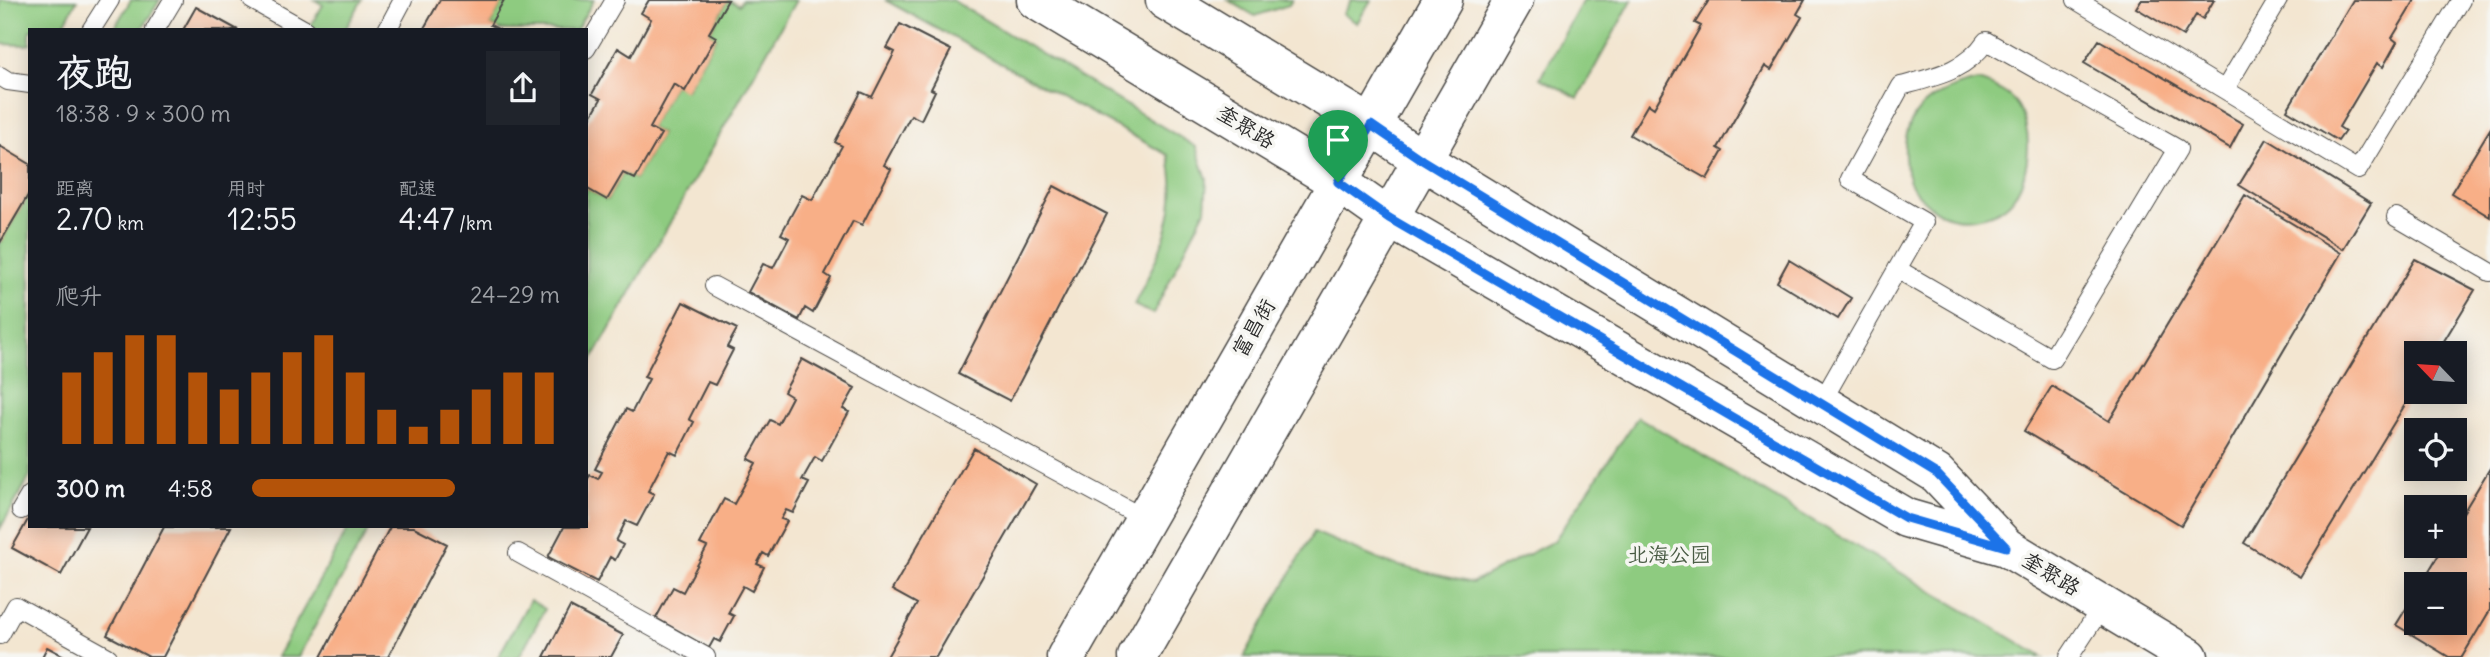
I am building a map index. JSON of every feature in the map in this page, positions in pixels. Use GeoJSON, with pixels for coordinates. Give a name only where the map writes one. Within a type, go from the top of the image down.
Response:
{"type":"FeatureCollection","features":[{"type":"Feature","properties":{"kind":"street","name":"奎聚路"},"geometry":{"type":"LineString","coordinates":[[1036,0],[1338,182],[1389,218],[1906,518],[2006,547],[2189,657]]}},
{"type":"Feature","properties":{"kind":"street"},"geometry":{"type":"LineString","coordinates":[[1165,0],[1937,474],[2006,547]]}},
{"type":"Feature","properties":{"kind":"street","name":"富昌街"},"geometry":{"type":"LineString","coordinates":[[1066,657],[1443,0]]}},
{"type":"Feature","properties":{"kind":"street"},"geometry":{"type":"LineString","coordinates":[[1137,657],[1514,0]]}},
{"type":"Feature","properties":{"kind":"lane"},"geometry":{"type":"LineString","coordinates":[[93,28],[110,0]]}},
{"type":"Feature","properties":{"kind":"lane"},"geometry":{"type":"LineString","coordinates":[[156,28],[173,0]]}},
{"type":"Feature","properties":{"kind":"lane"},"geometry":{"type":"LineString","coordinates":[[253,0],[302,28]]}},
{"type":"Feature","properties":{"kind":"lane"},"geometry":{"type":"LineString","coordinates":[[388,28],[403,0]]}},
{"type":"Feature","properties":{"kind":"lane"},"geometry":{"type":"LineString","coordinates":[[588,46],[615,0]]}},
{"type":"Feature","properties":{"kind":"lane"},"geometry":{"type":"LineString","coordinates":[[2076,0],[2358,170],[2461,0]]}},
{"type":"Feature","properties":{"kind":"lane"},"geometry":{"type":"LineString","coordinates":[[2225,89],[2278,0]]}},
{"type":"Feature","properties":{"kind":"lane"},"geometry":{"type":"LineString","coordinates":[[1821,403],[1897,268],[1924,222],[1850,179],[1900,86],[1960,68],[1978,54],[1986,41],[2178,149],[2052,359],[1897,268]]}},
{"type":"Feature","properties":{"kind":"lane"},"geometry":{"type":"LineString","coordinates":[[0,76],[8,81],[28,84]]}},
{"type":"Feature","properties":{"kind":"lane"},"geometry":{"type":"LineString","coordinates":[[2396,217],[2490,272]]}},
{"type":"Feature","properties":{"kind":"lane"},"geometry":{"type":"LineString","coordinates":[[714,286],[1145,519]]}},
{"type":"Feature","properties":{"kind":"lane"},"geometry":{"type":"LineString","coordinates":[[518,553],[706,657]]}},
{"type":"Feature","properties":{"kind":"lane"},"geometry":{"type":"LineString","coordinates":[[2069,657],[2103,605]]}},
{"type":"Feature","properties":{"kind":"lane"},"geometry":{"type":"LineString","coordinates":[[0,635],[16,606],[108,657]]}},
{"type":"Feature","properties":{"kind":"green space"},"geometry":{"type":"Polygon","coordinates":[[[0,0],[77,0],[62,28],[28,28],[28,44],[0,44],[0,0]]]}},
{"type":"Feature","properties":{"kind":"green space"},"geometry":{"type":"Polygon","coordinates":[[[131,0],[160,0],[142,28],[114,28],[131,0]]]}},
{"type":"Feature","properties":{"kind":"green space"},"geometry":{"type":"Polygon","coordinates":[[[315,0],[362,0],[346,28],[309,28],[323,5],[315,0]]]}},
{"type":"Feature","properties":{"kind":"green space"},"geometry":{"type":"Polygon","coordinates":[[[504,0],[594,0],[577,28],[496,28],[490,25],[504,0]]]}},
{"type":"Feature","properties":{"kind":"green space"},"geometry":{"type":"Polygon","coordinates":[[[728,0],[739,5],[742,0],[796,0],[588,367],[588,189],[607,200],[623,173],[635,179],[661,134],[650,128],[674,84],[686,90],[716,37],[709,33],[728,0]]]}},
{"type":"Feature","properties":{"kind":"green space"},"geometry":{"type":"Polygon","coordinates":[[[885,0],[952,0],[1196,147],[1207,179],[1205,210],[1153,314],[1134,305],[1166,233],[1172,195],[1168,155],[885,0]]]}},
{"type":"Feature","properties":{"kind":"green space"},"geometry":{"type":"Polygon","coordinates":[[[1228,0],[1292,0],[1289,5],[1255,16],[1228,0]]]}},
{"type":"Feature","properties":{"kind":"green space"},"geometry":{"type":"Polygon","coordinates":[[[1351,0],[1371,0],[1357,23],[1343,14],[1351,0]]]}},
{"type":"Feature","properties":{"kind":"green space"},"geometry":{"type":"Polygon","coordinates":[[[1583,0],[1632,0],[1578,98],[1540,78],[1583,0]]]}},
{"type":"Feature","properties":{"kind":"green space"},"geometry":{"type":"Polygon","coordinates":[[[1978,81],[2001,90],[2018,106],[2028,139],[2027,162],[2016,194],[2003,208],[1985,216],[1954,218],[1933,208],[1913,188],[1906,166],[1906,140],[1909,126],[1925,104],[1949,90],[1978,81]]]}},
{"type":"Feature","properties":{"kind":"green space"},"geometry":{"type":"Polygon","coordinates":[[[28,195],[28,480],[0,529],[0,243],[28,195]]]}},
{"type":"Feature","properties":{"kind":"green space","name":"北海公园"},"geometry":{"type":"Polygon","coordinates":[[[1638,417],[2043,657],[1244,657],[1314,532],[1387,563],[1472,583],[1554,541],[1638,417]]]}},
{"type":"Feature","properties":{"kind":"green space"},"geometry":{"type":"Polygon","coordinates":[[[348,528],[369,528],[298,657],[277,657],[348,528]]]}},
{"type":"Feature","properties":{"kind":"green space"},"geometry":{"type":"Polygon","coordinates":[[[530,600],[545,609],[519,657],[498,657],[530,600]]]}},
{"type":"Feature","properties":{"kind":"building"},"geometry":{"type":"Polygon","coordinates":[[[440,0],[504,0],[490,25],[496,28],[424,28],[440,0]]]}},
{"type":"Feature","properties":{"kind":"building"},"geometry":{"type":"Polygon","coordinates":[[[649,0],[728,0],[709,33],[716,37],[685,91],[674,84],[650,128],[661,134],[635,179],[623,173],[607,200],[588,189],[588,122],[601,99],[592,94],[618,48],[631,56],[651,19],[641,13],[649,0]]]}},
{"type":"Feature","properties":{"kind":"building"},"geometry":{"type":"Polygon","coordinates":[[[1709,0],[1805,0],[1797,14],[1802,17],[1771,70],[1765,66],[1718,148],[1723,151],[1707,179],[1630,135],[1648,104],[1654,108],[1701,26],[1695,23],[1709,0]]]}},
{"type":"Feature","properties":{"kind":"building"},"geometry":{"type":"Polygon","coordinates":[[[2141,0],[2214,0],[2203,19],[2196,15],[2183,36],[2136,8],[2141,0]]]}},
{"type":"Feature","properties":{"kind":"building"},"geometry":{"type":"Polygon","coordinates":[[[2353,0],[2415,0],[2392,38],[2397,42],[2383,67],[2377,63],[2339,127],[2345,131],[2338,141],[2287,110],[2353,0]]]}},
{"type":"Feature","properties":{"kind":"building"},"geometry":{"type":"Polygon","coordinates":[[[196,7],[234,28],[184,28],[196,7]]]}},
{"type":"Feature","properties":{"kind":"building"},"geometry":{"type":"Polygon","coordinates":[[[900,24],[951,50],[931,89],[935,91],[921,120],[911,115],[884,165],[891,169],[862,225],[853,221],[825,274],[831,278],[813,313],[805,308],[799,320],[748,292],[763,264],[773,268],[789,238],[781,234],[802,195],[812,200],[842,146],[835,142],[861,92],[872,97],[895,52],[887,48],[900,24]]]}},
{"type":"Feature","properties":{"kind":"building"},"geometry":{"type":"Polygon","coordinates":[[[2099,40],[2243,124],[2230,148],[2084,63],[2099,40]]]}},
{"type":"Feature","properties":{"kind":"building"},"geometry":{"type":"Polygon","coordinates":[[[2490,129],[2490,217],[2451,193],[2490,129]]]}},
{"type":"Feature","properties":{"kind":"building"},"geometry":{"type":"Polygon","coordinates":[[[2267,139],[2371,203],[2343,249],[2239,185],[2267,139]]]}},
{"type":"Feature","properties":{"kind":"building"},"geometry":{"type":"Polygon","coordinates":[[[0,146],[28,163],[28,195],[0,243],[0,146]]]}},
{"type":"Feature","properties":{"kind":"building"},"geometry":{"type":"Polygon","coordinates":[[[1054,186],[1107,214],[1010,401],[958,374],[1054,186]]]}},
{"type":"Feature","properties":{"kind":"building"},"geometry":{"type":"Polygon","coordinates":[[[2245,195],[2341,253],[2181,525],[2024,431],[2052,386],[2109,421],[2245,195]]]}},
{"type":"Feature","properties":{"kind":"building"},"geometry":{"type":"Polygon","coordinates":[[[2415,259],[2475,290],[2444,341],[2404,341],[2405,404],[2300,577],[2244,543],[2415,259]]]}},
{"type":"Feature","properties":{"kind":"building"},"geometry":{"type":"Polygon","coordinates":[[[1789,260],[1851,298],[1838,319],[1777,282],[1789,260]]]}},
{"type":"Feature","properties":{"kind":"building"},"geometry":{"type":"Polygon","coordinates":[[[683,302],[737,329],[727,347],[733,350],[715,385],[708,382],[689,419],[694,422],[677,455],[669,451],[648,491],[654,494],[637,526],[626,521],[616,541],[623,545],[615,560],[610,557],[597,582],[548,557],[563,528],[588,528],[588,478],[590,475],[598,479],[602,472],[595,469],[626,409],[632,412],[649,379],[644,377],[683,302]]]}},
{"type":"Feature","properties":{"kind":"building"},"geometry":{"type":"Polygon","coordinates":[[[802,359],[855,388],[843,409],[849,412],[822,461],[815,457],[802,480],[809,483],[793,513],[786,510],[781,519],[787,521],[768,556],[763,553],[757,564],[764,567],[752,591],[743,586],[728,613],[734,616],[720,642],[714,639],[709,648],[656,618],[673,587],[683,592],[707,547],[700,544],[724,499],[734,504],[756,463],[748,459],[770,420],[778,424],[792,397],[784,392],[802,359]]]}},
{"type":"Feature","properties":{"kind":"building"},"geometry":{"type":"Polygon","coordinates":[[[974,448],[1036,484],[936,657],[887,657],[917,604],[892,590],[974,448]]]}},
{"type":"Feature","properties":{"kind":"building"},"geometry":{"type":"Polygon","coordinates":[[[2490,468],[2490,610],[2462,657],[2449,657],[2413,635],[2467,635],[2467,572],[2428,572],[2437,558],[2467,558],[2467,506],[2490,468]]]}},
{"type":"Feature","properties":{"kind":"building"},"geometry":{"type":"Polygon","coordinates":[[[28,520],[28,528],[86,528],[61,575],[12,548],[28,520]]]}},
{"type":"Feature","properties":{"kind":"building"},"geometry":{"type":"Polygon","coordinates":[[[163,528],[230,528],[163,657],[149,657],[107,635],[163,528]]]}},
{"type":"Feature","properties":{"kind":"building"},"geometry":{"type":"Polygon","coordinates":[[[389,528],[416,528],[447,544],[388,657],[321,657],[389,528]]]}},
{"type":"Feature","properties":{"kind":"building"},"geometry":{"type":"Polygon","coordinates":[[[570,607],[623,635],[611,657],[544,657],[570,607]]]}},
{"type":"Feature","properties":{"kind":"building"},"geometry":{"type":"Polygon","coordinates":[[[2404,612],[2404,630],[2396,625],[2404,612]]]}},
{"type":"Feature","properties":{"kind":"building"},"geometry":{"type":"Polygon","coordinates":[[[47,647],[66,657],[42,657],[47,647]]]}},
{"type":"Feature","properties":{"kind":"route"},"geometry":{"type":"LineString","coordinates":[[1371,125],[1422,160],[1937,474],[2006,547],[1906,518],[1389,218],[1338,182],[1371,125]]}}]}
